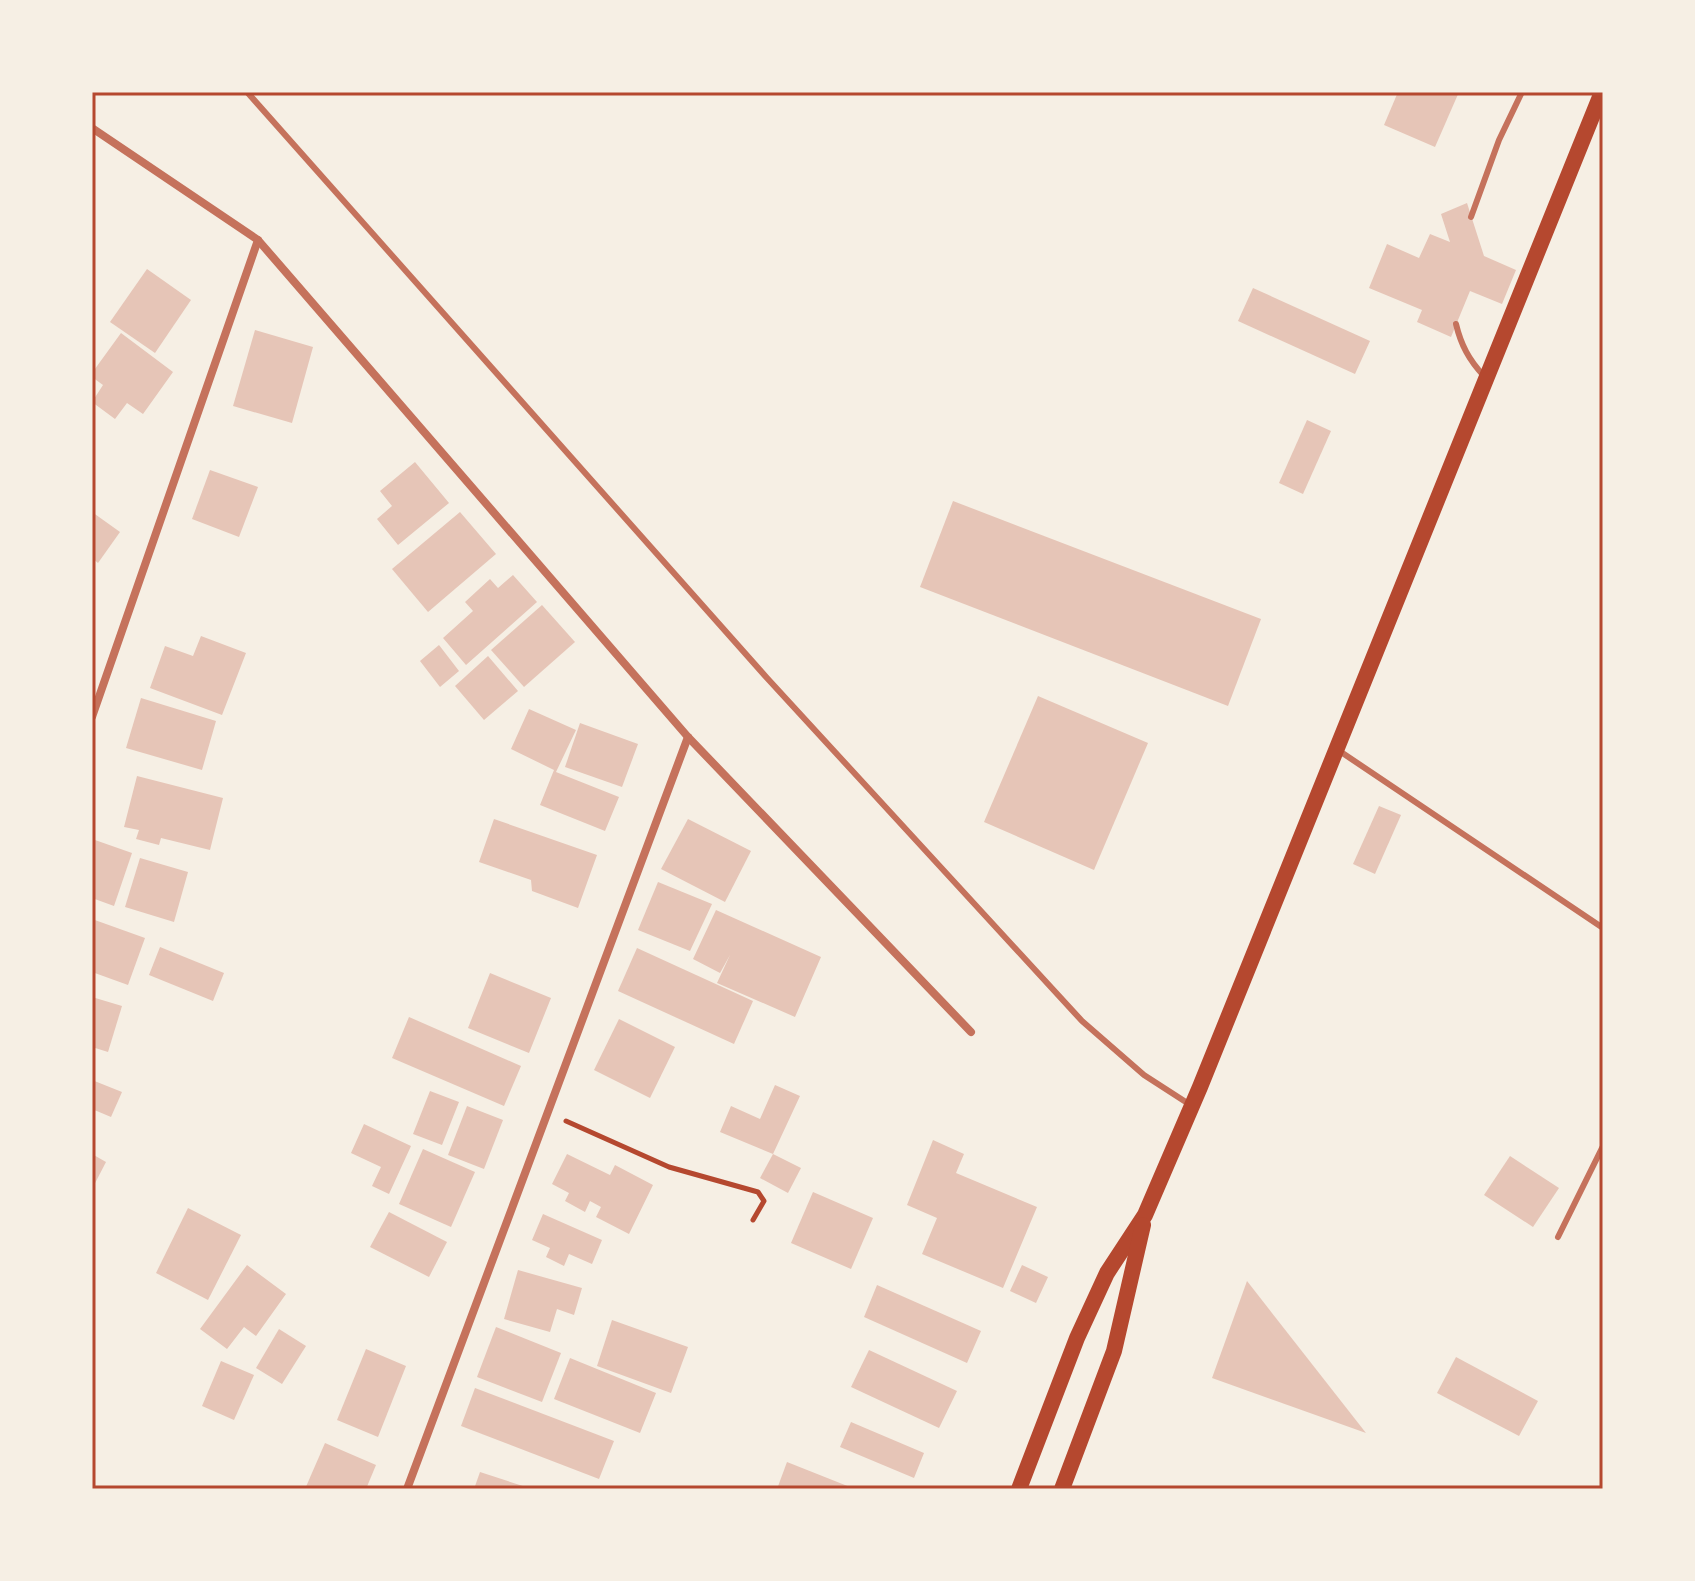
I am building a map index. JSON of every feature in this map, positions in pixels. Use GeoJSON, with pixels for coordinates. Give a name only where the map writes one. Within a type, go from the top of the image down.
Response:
{"type":"FeatureCollection","features":[{"type":"Feature","properties":{"kind":"main road"},"geometry":{"type":"LineString","coordinates":[[1019,1489],[1077,1338],[1107,1273],[1145,1215],[1192,1106],[1602,92]]}},
{"type":"Feature","properties":{"kind":"main road"},"geometry":{"type":"LineString","coordinates":[[1062,1489],[1114,1351],[1145,1215]]}},
{"type":"Feature","properties":{"kind":"street"},"geometry":{"type":"LineString","coordinates":[[92,128],[258,240],[688,737],[971,1032]]}},
{"type":"Feature","properties":{"kind":"street"},"geometry":{"type":"LineString","coordinates":[[92,717],[258,240]]}},
{"type":"Feature","properties":{"kind":"street"},"geometry":{"type":"LineString","coordinates":[[407,1489],[688,737]]}},
{"type":"Feature","properties":{"kind":"lane"},"geometry":{"type":"LineString","coordinates":[[247,92],[276,129],[767,678],[1082,1021],[1144,1075],[1192,1106]]}},
{"type":"Feature","properties":{"kind":"lane"},"geometry":{"type":"LineString","coordinates":[[1471,217],[1499,140],[1522,92]]}},
{"type":"Feature","properties":{"kind":"lane"},"geometry":{"type":"LineString","coordinates":[[1456,324],[1471,362],[1487,379]]}},
{"type":"Feature","properties":{"kind":"lane"},"geometry":{"type":"LineString","coordinates":[[1338,750],[1603,928]]}},
{"type":"Feature","properties":{"kind":"lane"},"geometry":{"type":"LineString","coordinates":[[1558,1237],[1603,1146]]}},
{"type":"Feature","properties":{"kind":"path"},"geometry":{"type":"LineString","coordinates":[[547,1113],[669,1167],[758,1192],[764,1201],[753,1220]]}},
{"type":"Feature","properties":{"kind":"building"},"geometry":{"type":"Polygon","coordinates":[[[1398,92],[1459,92],[1435,147],[1384,125],[1398,92]]]}},
{"type":"Feature","properties":{"kind":"building"},"geometry":{"type":"Polygon","coordinates":[[[1467,203],[1484,256],[1516,270],[1502,304],[1470,291],[1451,337],[1417,322],[1422,310],[1369,288],[1387,244],[1419,258],[1430,234],[1450,242],[1441,214],[1467,203]]]}},
{"type":"Feature","properties":{"kind":"building"},"geometry":{"type":"Polygon","coordinates":[[[147,269],[191,300],[155,353],[110,322],[147,269]]]}},
{"type":"Feature","properties":{"kind":"building"},"geometry":{"type":"Polygon","coordinates":[[[1253,288],[1370,341],[1355,374],[1238,321],[1253,288]]]}},
{"type":"Feature","properties":{"kind":"building"},"geometry":{"type":"Polygon","coordinates":[[[255,330],[313,347],[292,423],[233,406],[255,330]]]}},
{"type":"Feature","properties":{"kind":"building"},"geometry":{"type":"Polygon","coordinates":[[[121,333],[173,372],[143,414],[127,403],[115,419],[92,402],[103,385],[92,377],[92,373],[121,333]]]}},
{"type":"Feature","properties":{"kind":"building"},"geometry":{"type":"Polygon","coordinates":[[[1307,420],[1331,431],[1303,494],[1279,483],[1307,420]]]}},
{"type":"Feature","properties":{"kind":"building"},"geometry":{"type":"Polygon","coordinates":[[[415,462],[449,503],[398,545],[377,519],[392,506],[380,491],[415,462]]]}},
{"type":"Feature","properties":{"kind":"building"},"geometry":{"type":"Polygon","coordinates":[[[210,470],[258,487],[239,537],[192,519],[210,470]]]}},
{"type":"Feature","properties":{"kind":"building"},"geometry":{"type":"Polygon","coordinates":[[[953,501],[1261,619],[1228,706],[920,587],[953,501]]]}},
{"type":"Feature","properties":{"kind":"building"},"geometry":{"type":"Polygon","coordinates":[[[92,512],[120,532],[98,563],[92,558],[92,512]]]}},
{"type":"Feature","properties":{"kind":"building"},"geometry":{"type":"Polygon","coordinates":[[[460,512],[496,554],[428,612],[392,569],[460,512]]]}},
{"type":"Feature","properties":{"kind":"building"},"geometry":{"type":"Polygon","coordinates":[[[513,575],[537,602],[466,665],[443,638],[473,611],[465,602],[490,579],[498,588],[513,575]]]}},
{"type":"Feature","properties":{"kind":"building"},"geometry":{"type":"Polygon","coordinates":[[[542,605],[575,642],[524,687],[491,650],[542,605]]]}},
{"type":"Feature","properties":{"kind":"building"},"geometry":{"type":"Polygon","coordinates":[[[201,636],[246,653],[222,715],[150,688],[165,646],[193,656],[201,636]]]}},
{"type":"Feature","properties":{"kind":"building"},"geometry":{"type":"Polygon","coordinates":[[[439,645],[459,671],[440,687],[420,661],[439,645]]]}},
{"type":"Feature","properties":{"kind":"building"},"geometry":{"type":"Polygon","coordinates":[[[488,656],[518,691],[484,720],[455,686],[488,656]]]}},
{"type":"Feature","properties":{"kind":"building"},"geometry":{"type":"Polygon","coordinates":[[[1038,696],[1148,743],[1094,870],[984,822],[1038,696]]]}},
{"type":"Feature","properties":{"kind":"building"},"geometry":{"type":"Polygon","coordinates":[[[141,698],[216,721],[202,770],[126,748],[141,698]]]}},
{"type":"Feature","properties":{"kind":"building"},"geometry":{"type":"Polygon","coordinates":[[[529,709],[576,730],[556,772],[619,797],[605,831],[540,805],[554,770],[511,749],[529,709]]]}},
{"type":"Feature","properties":{"kind":"building"},"geometry":{"type":"Polygon","coordinates":[[[580,723],[638,744],[622,787],[565,767],[580,723]]]}},
{"type":"Feature","properties":{"kind":"building"},"geometry":{"type":"Polygon","coordinates":[[[137,776],[223,798],[210,850],[161,838],[159,845],[136,839],[139,830],[124,827],[137,776]]]}},
{"type":"Feature","properties":{"kind":"building"},"geometry":{"type":"Polygon","coordinates":[[[1379,806],[1401,815],[1375,874],[1353,864],[1379,806]]]}},
{"type":"Feature","properties":{"kind":"building"},"geometry":{"type":"Polygon","coordinates":[[[494,819],[597,855],[578,908],[532,891],[531,880],[479,862],[494,819]]]}},
{"type":"Feature","properties":{"kind":"building"},"geometry":{"type":"Polygon","coordinates":[[[688,819],[751,851],[725,902],[661,869],[688,819]]]}},
{"type":"Feature","properties":{"kind":"building"},"geometry":{"type":"Polygon","coordinates":[[[95,840],[132,853],[114,906],[92,898],[92,848],[95,840]]]}},
{"type":"Feature","properties":{"kind":"building"},"geometry":{"type":"Polygon","coordinates":[[[140,858],[188,872],[174,922],[125,907],[140,858]]]}},
{"type":"Feature","properties":{"kind":"building"},"geometry":{"type":"Polygon","coordinates":[[[658,882],[712,904],[690,951],[638,930],[658,882]]]}},
{"type":"Feature","properties":{"kind":"building"},"geometry":{"type":"Polygon","coordinates":[[[716,910],[821,957],[795,1017],[717,983],[730,955],[720,973],[693,959],[716,910]]]}},
{"type":"Feature","properties":{"kind":"building"},"geometry":{"type":"Polygon","coordinates":[[[92,919],[145,938],[128,985],[92,972],[92,919]]]}},
{"type":"Feature","properties":{"kind":"building"},"geometry":{"type":"Polygon","coordinates":[[[160,947],[224,973],[213,1001],[149,975],[160,947]]]}},
{"type":"Feature","properties":{"kind":"building"},"geometry":{"type":"Polygon","coordinates":[[[637,948],[753,1001],[734,1044],[618,991],[637,948]]]}},
{"type":"Feature","properties":{"kind":"building"},"geometry":{"type":"Polygon","coordinates":[[[490,973],[551,998],[529,1053],[468,1028],[490,973]]]}},
{"type":"Feature","properties":{"kind":"building"},"geometry":{"type":"Polygon","coordinates":[[[92,997],[122,1006],[108,1052],[92,1047],[92,997]]]}},
{"type":"Feature","properties":{"kind":"building"},"geometry":{"type":"Polygon","coordinates":[[[409,1017],[521,1066],[504,1106],[392,1058],[409,1017]]]}},
{"type":"Feature","properties":{"kind":"building"},"geometry":{"type":"Polygon","coordinates":[[[619,1019],[675,1047],[650,1098],[594,1070],[619,1019]]]}},
{"type":"Feature","properties":{"kind":"building"},"geometry":{"type":"Polygon","coordinates":[[[92,1080],[122,1092],[111,1117],[92,1109],[92,1080]]]}},
{"type":"Feature","properties":{"kind":"building"},"geometry":{"type":"Polygon","coordinates":[[[775,1085],[800,1096],[773,1154],[720,1132],[731,1106],[760,1119],[775,1085]]]}},
{"type":"Feature","properties":{"kind":"building"},"geometry":{"type":"Polygon","coordinates":[[[430,1091],[459,1102],[442,1145],[413,1134],[430,1091]]]}},
{"type":"Feature","properties":{"kind":"building"},"geometry":{"type":"Polygon","coordinates":[[[467,1106],[503,1120],[484,1169],[448,1155],[467,1106]]]}},
{"type":"Feature","properties":{"kind":"building"},"geometry":{"type":"Polygon","coordinates":[[[364,1124],[411,1146],[389,1194],[372,1186],[381,1167],[351,1153],[364,1124]]]}},
{"type":"Feature","properties":{"kind":"building"},"geometry":{"type":"Polygon","coordinates":[[[933,1140],[964,1154],[956,1173],[1037,1207],[1003,1288],[922,1254],[937,1218],[907,1205],[933,1140]]]}},
{"type":"Feature","properties":{"kind":"building"},"geometry":{"type":"Polygon","coordinates":[[[423,1149],[475,1172],[451,1227],[399,1204],[423,1149]]]}},
{"type":"Feature","properties":{"kind":"building"},"geometry":{"type":"Polygon","coordinates":[[[92,1154],[106,1162],[92,1189],[92,1154]]]}},
{"type":"Feature","properties":{"kind":"building"},"geometry":{"type":"Polygon","coordinates":[[[567,1154],[610,1175],[615,1165],[653,1185],[629,1234],[596,1217],[601,1207],[590,1201],[585,1212],[565,1201],[569,1193],[552,1184],[567,1154]]]}},
{"type":"Feature","properties":{"kind":"building"},"geometry":{"type":"Polygon","coordinates":[[[773,1154],[801,1168],[788,1193],[760,1178],[773,1154]]]}},
{"type":"Feature","properties":{"kind":"building"},"geometry":{"type":"Polygon","coordinates":[[[1510,1156],[1559,1188],[1533,1227],[1484,1195],[1510,1156]]]}},
{"type":"Feature","properties":{"kind":"building"},"geometry":{"type":"Polygon","coordinates":[[[813,1192],[873,1218],[851,1269],[791,1243],[813,1192]]]}},
{"type":"Feature","properties":{"kind":"building"},"geometry":{"type":"Polygon","coordinates":[[[188,1208],[241,1235],[208,1300],[156,1273],[188,1208]]]}},
{"type":"Feature","properties":{"kind":"building"},"geometry":{"type":"Polygon","coordinates":[[[389,1212],[447,1242],[429,1277],[370,1247],[389,1212]]]}},
{"type":"Feature","properties":{"kind":"building"},"geometry":{"type":"Polygon","coordinates":[[[543,1214],[602,1240],[592,1264],[569,1254],[564,1266],[546,1257],[550,1248],[532,1240],[543,1214]]]}},
{"type":"Feature","properties":{"kind":"building"},"geometry":{"type":"Polygon","coordinates":[[[247,1265],[286,1294],[256,1336],[244,1327],[227,1349],[200,1329],[247,1265]]]}},
{"type":"Feature","properties":{"kind":"building"},"geometry":{"type":"Polygon","coordinates":[[[1022,1265],[1048,1277],[1036,1303],[1010,1291],[1022,1265]]]}},
{"type":"Feature","properties":{"kind":"building"},"geometry":{"type":"Polygon","coordinates":[[[518,1270],[582,1288],[574,1315],[557,1309],[550,1332],[504,1319],[518,1270]]]}},
{"type":"Feature","properties":{"kind":"building"},"geometry":{"type":"Polygon","coordinates":[[[1247,1281],[1366,1433],[1212,1378],[1247,1281]]]}},
{"type":"Feature","properties":{"kind":"building"},"geometry":{"type":"Polygon","coordinates":[[[877,1285],[981,1331],[967,1363],[864,1317],[877,1285]]]}},
{"type":"Feature","properties":{"kind":"building"},"geometry":{"type":"Polygon","coordinates":[[[612,1320],[688,1347],[671,1393],[597,1366],[612,1320]]]}},
{"type":"Feature","properties":{"kind":"building"},"geometry":{"type":"Polygon","coordinates":[[[496,1327],[561,1353],[542,1402],[477,1377],[496,1327]]]}},
{"type":"Feature","properties":{"kind":"building"},"geometry":{"type":"Polygon","coordinates":[[[279,1329],[306,1346],[282,1384],[256,1368],[279,1329]]]}},
{"type":"Feature","properties":{"kind":"building"},"geometry":{"type":"Polygon","coordinates":[[[366,1349],[406,1366],[378,1437],[337,1420],[366,1349]]]}},
{"type":"Feature","properties":{"kind":"building"},"geometry":{"type":"Polygon","coordinates":[[[869,1350],[957,1391],[939,1428],[851,1387],[869,1350]]]}},
{"type":"Feature","properties":{"kind":"building"},"geometry":{"type":"Polygon","coordinates":[[[1456,1357],[1538,1401],[1519,1436],[1437,1393],[1456,1357]]]}},
{"type":"Feature","properties":{"kind":"building"},"geometry":{"type":"Polygon","coordinates":[[[570,1358],[656,1393],[640,1433],[554,1399],[570,1358]]]}},
{"type":"Feature","properties":{"kind":"building"},"geometry":{"type":"Polygon","coordinates":[[[221,1361],[254,1375],[234,1420],[202,1406],[221,1361]]]}},
{"type":"Feature","properties":{"kind":"building"},"geometry":{"type":"Polygon","coordinates":[[[475,1388],[614,1441],[599,1479],[461,1426],[475,1388]]]}},
{"type":"Feature","properties":{"kind":"building"},"geometry":{"type":"Polygon","coordinates":[[[851,1422],[924,1453],[914,1478],[840,1447],[851,1422]]]}},
{"type":"Feature","properties":{"kind":"building"},"geometry":{"type":"Polygon","coordinates":[[[325,1443],[376,1465],[366,1489],[305,1489],[325,1443]]]}},
{"type":"Feature","properties":{"kind":"building"},"geometry":{"type":"Polygon","coordinates":[[[787,1462],[855,1489],[777,1489],[787,1462]]]}},
{"type":"Feature","properties":{"kind":"building"},"geometry":{"type":"Polygon","coordinates":[[[480,1472],[529,1488],[529,1489],[474,1489],[480,1472]]]}}]}
